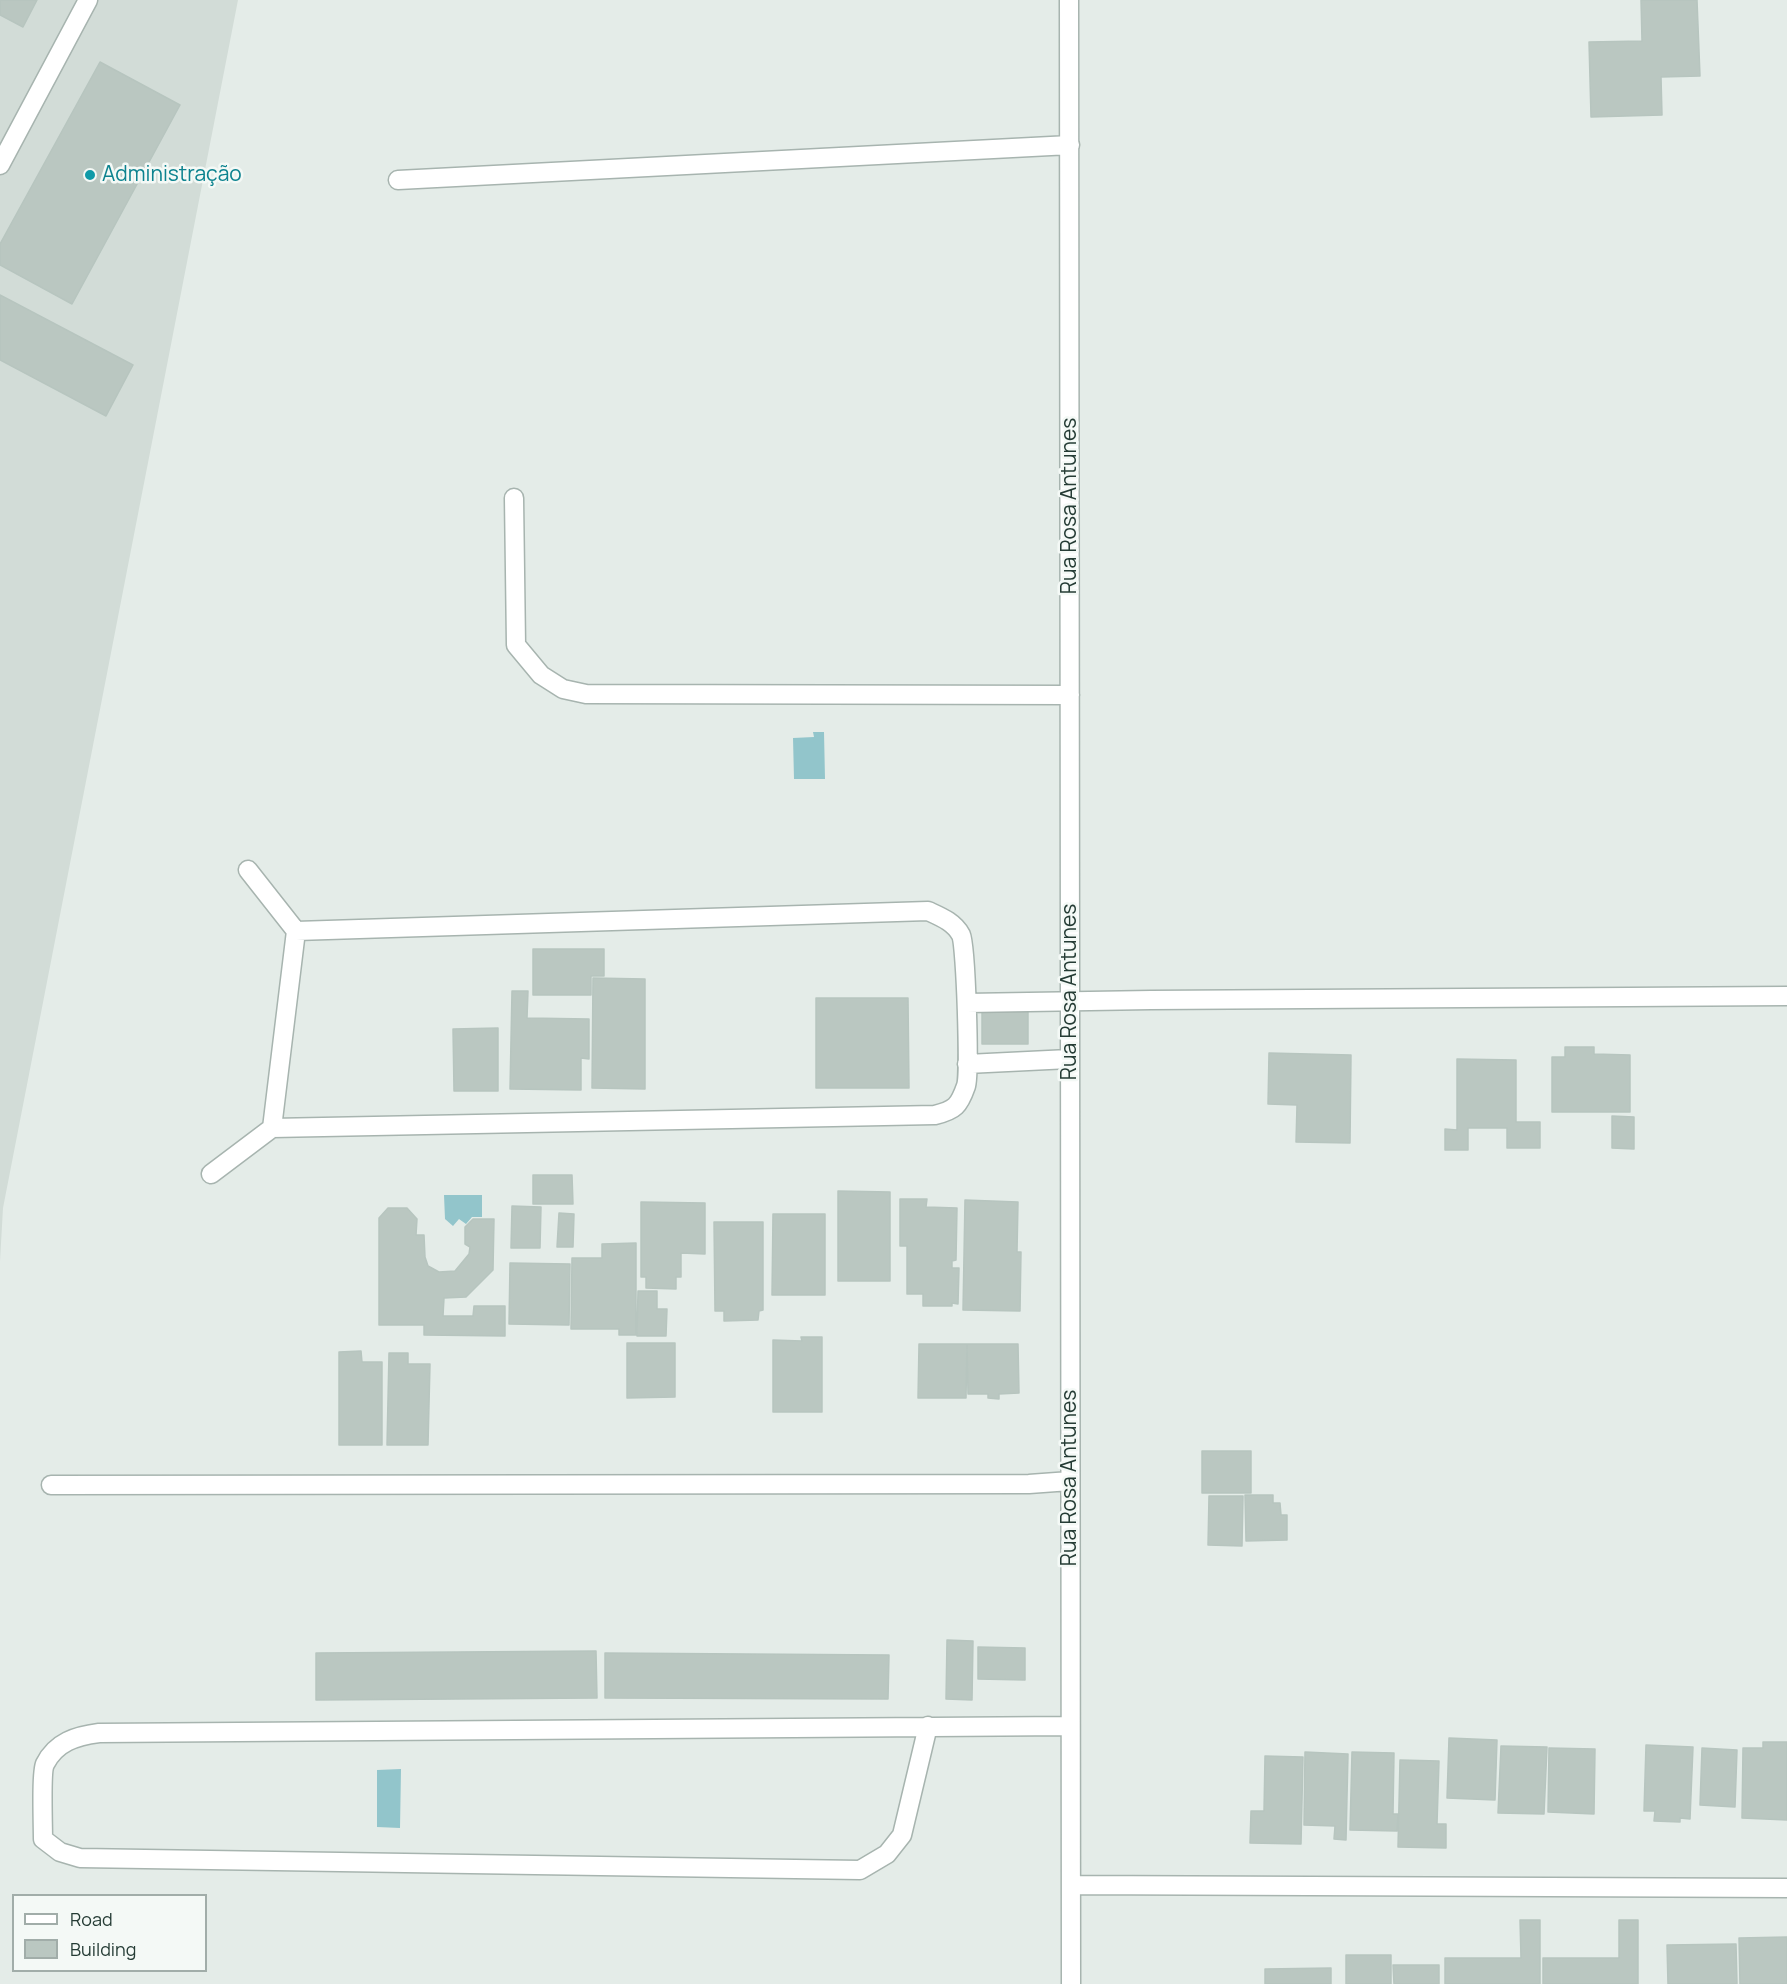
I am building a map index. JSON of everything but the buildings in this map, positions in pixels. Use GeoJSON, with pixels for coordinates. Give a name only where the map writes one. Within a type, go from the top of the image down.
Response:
{"type":"FeatureCollection","features":[{"type":"Feature","properties":{"kind":"street"},"geometry":{"type":"LineString","coordinates":[[0,165],[87,0]]}},
{"type":"Feature","properties":{"kind":"street","name":"Rua Rosa Antunes"},"geometry":{"type":"LineString","coordinates":[[1069,0],[1071,1984]]}},
{"type":"Feature","properties":{"kind":"street"},"geometry":{"type":"LineString","coordinates":[[398,180],[1070,145]]}},
{"type":"Feature","properties":{"kind":"street"},"geometry":{"type":"LineString","coordinates":[[514,498],[516,645],[541,675],[563,689],[586,694],[1070,695]]}},
{"type":"Feature","properties":{"kind":"street"},"geometry":{"type":"LineString","coordinates":[[248,870],[296,931],[272,1128]]}},
{"type":"Feature","properties":{"kind":"street"},"geometry":{"type":"LineString","coordinates":[[211,1174],[272,1128],[935,1115],[952,1111],[960,1100],[967,1083],[967,1003],[962,938],[956,927],[928,911],[296,931]]}},
{"type":"Feature","properties":{"kind":"street"},"geometry":{"type":"LineString","coordinates":[[967,1003],[1787,996]]}},
{"type":"Feature","properties":{"kind":"street"},"geometry":{"type":"LineString","coordinates":[[967,1064],[1069,1059]]}},
{"type":"Feature","properties":{"kind":"street"},"geometry":{"type":"LineString","coordinates":[[51,1485],[1029,1484],[1070,1482]]}},
{"type":"Feature","properties":{"kind":"street"},"geometry":{"type":"LineString","coordinates":[[928,1726],[903,1835],[887,1854],[860,1870],[80,1858],[60,1852],[43,1839],[44,1766],[60,1744],[80,1735],[111,1733],[928,1726],[1070,1726]]}},
{"type":"Feature","properties":{"kind":"street"},"geometry":{"type":"LineString","coordinates":[[1071,1885],[1787,1887]]}},
{"type":"Feature","properties":{"kind":"shaded area"},"geometry":{"type":"Polygon","coordinates":[[[0,0],[238,0],[3,1208],[0,1261],[0,0]]]}},
{"type":"Feature","properties":{"kind":"water"},"geometry":{"type":"Polygon","coordinates":[[[813,732],[824,732],[825,779],[794,779],[793,738],[814,737],[813,732]]]}},
{"type":"Feature","properties":{"kind":"water"},"geometry":{"type":"Polygon","coordinates":[[[444,1195],[482,1195],[482,1217],[472,1217],[466,1224],[459,1219],[453,1226],[445,1219],[444,1195]]]}},
{"type":"Feature","properties":{"kind":"water"},"geometry":{"type":"Polygon","coordinates":[[[401,1769],[400,1828],[377,1827],[377,1770],[401,1769]]]}},
{"type":"Feature","properties":{"kind":"place","name":"Administração"},"geometry":{"type":"Point","coordinates":[90,175]}}]}
